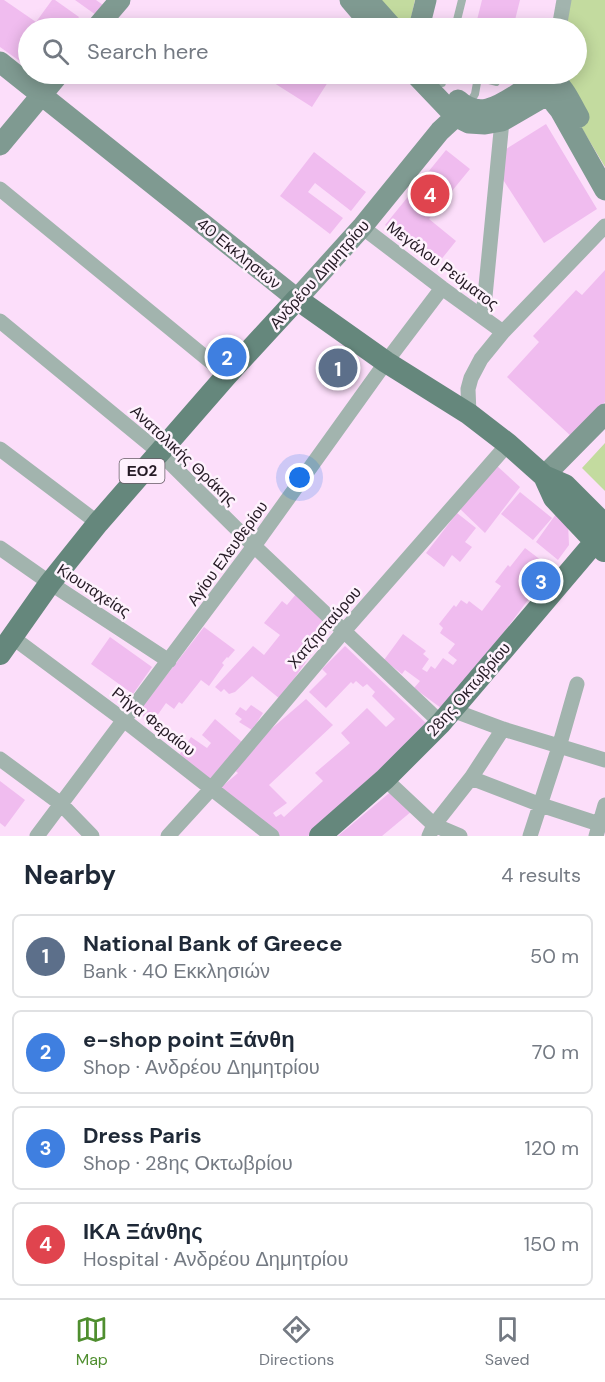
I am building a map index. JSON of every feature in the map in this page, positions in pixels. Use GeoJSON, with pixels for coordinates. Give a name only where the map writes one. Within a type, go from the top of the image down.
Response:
{"type":"FeatureCollection","features":[{"type":"Feature","properties":{"kind":"main road","name":"40 Εκκλησιών"},"geometry":{"type":"LineString","coordinates":[[297,299],[386,362],[469,414],[508,444],[544,476],[554,498],[602,537]]}},
{"type":"Feature","properties":{"kind":"main road","name":"Ανδρέου Δημητρίου"},"geometry":{"type":"LineString","coordinates":[[6,646],[50,583],[98,523],[226,375],[297,299]]}},
{"type":"Feature","properties":{"kind":"main road","name":"28ης Οκτωβρίου"},"geometry":{"type":"LineString","coordinates":[[320,836],[385,779],[447,716],[602,537]]}},
{"type":"Feature","properties":{"kind":"street"},"geometry":{"type":"LineString","coordinates":[[105,18],[120,0]]}},
{"type":"Feature","properties":{"kind":"street"},"geometry":{"type":"LineString","coordinates":[[350,0],[366,18]]}},
{"type":"Feature","properties":{"kind":"street"},"geometry":{"type":"LineString","coordinates":[[368,0],[384,18]]}},
{"type":"Feature","properties":{"kind":"street"},"geometry":{"type":"LineString","coordinates":[[422,18],[426,0]]}},
{"type":"Feature","properties":{"kind":"street"},"geometry":{"type":"LineString","coordinates":[[561,18],[564,0]]}},
{"type":"Feature","properties":{"kind":"street","name":"40 Εκκλησιών"},"geometry":{"type":"LineString","coordinates":[[0,62],[18,76]]}},
{"type":"Feature","properties":{"kind":"street","name":"40 Εκκλησιών"},"geometry":{"type":"LineString","coordinates":[[27,84],[297,299]]}},
{"type":"Feature","properties":{"kind":"street"},"geometry":{"type":"LineString","coordinates":[[0,145],[50,84]]}},
{"type":"Feature","properties":{"kind":"street"},"geometry":{"type":"LineString","coordinates":[[429,84],[436,121],[432,141]]}},
{"type":"Feature","properties":{"kind":"street"},"geometry":{"type":"LineString","coordinates":[[435,84],[461,112],[463,121],[476,124],[502,121],[540,98],[548,84]]}},
{"type":"Feature","properties":{"kind":"street"},"geometry":{"type":"LineString","coordinates":[[461,112],[491,108],[535,84]]}},
{"type":"Feature","properties":{"kind":"street"},"geometry":{"type":"LineString","coordinates":[[549,84],[552,100],[560,110],[605,190]]}},
{"type":"Feature","properties":{"kind":"street"},"geometry":{"type":"LineString","coordinates":[[558,84],[605,164]]}},
{"type":"Feature","properties":{"kind":"street","name":"Ανδρέου Δημητρίου"},"geometry":{"type":"LineString","coordinates":[[297,299],[363,227],[447,123],[461,112]]}},
{"type":"Feature","properties":{"kind":"street"},"geometry":{"type":"LineString","coordinates":[[483,317],[502,121]]}},
{"type":"Feature","properties":{"kind":"street"},"geometry":{"type":"LineString","coordinates":[[0,189],[226,375]]}},
{"type":"Feature","properties":{"kind":"street"},"geometry":{"type":"LineString","coordinates":[[469,414],[468,389],[471,378],[482,359],[503,332],[605,226]]}},
{"type":"Feature","properties":{"kind":"street","name":"Μεγάλου Ρεύματος"},"geometry":{"type":"LineString","coordinates":[[363,227],[503,332]]}},
{"type":"Feature","properties":{"kind":"street","name":"Αγίου Ελευθερίου"},"geometry":{"type":"LineString","coordinates":[[37,836],[125,721],[442,288]]}},
{"type":"Feature","properties":{"kind":"street","name":"Ανατολικής Θράκης"},"geometry":{"type":"LineString","coordinates":[[0,321],[159,452],[344,631],[447,716]]}},
{"type":"Feature","properties":{"kind":"street"},"geometry":{"type":"LineString","coordinates":[[544,476],[605,414]]}},
{"type":"Feature","properties":{"kind":"street","name":"Χατζησταύρου"},"geometry":{"type":"LineString","coordinates":[[168,836],[508,444]]}},
{"type":"Feature","properties":{"kind":"street"},"geometry":{"type":"LineString","coordinates":[[0,449],[98,523]]}},
{"type":"Feature","properties":{"kind":"street","name":"Κιουταχείας"},"geometry":{"type":"LineString","coordinates":[[0,548],[169,661]]}},
{"type":"Feature","properties":{"kind":"street","name":"Ρήγα Φεραίου"},"geometry":{"type":"LineString","coordinates":[[6,646],[125,721],[272,836]]}},
{"type":"Feature","properties":{"kind":"street"},"geometry":{"type":"LineString","coordinates":[[530,836],[577,684]]}},
{"type":"Feature","properties":{"kind":"street"},"geometry":{"type":"LineString","coordinates":[[447,716],[503,729],[605,760]]}},
{"type":"Feature","properties":{"kind":"street"},"geometry":{"type":"LineString","coordinates":[[431,831],[471,778],[503,729]]}},
{"type":"Feature","properties":{"kind":"street"},"geometry":{"type":"LineString","coordinates":[[0,759],[61,804],[92,836]]}},
{"type":"Feature","properties":{"kind":"street"},"geometry":{"type":"LineString","coordinates":[[471,778],[597,830],[605,805]]}},
{"type":"Feature","properties":{"kind":"street"},"geometry":{"type":"LineString","coordinates":[[385,779],[431,831],[460,836]]}},
{"type":"Feature","properties":{"kind":"lane"},"geometry":{"type":"LineString","coordinates":[[458,18],[462,0]]}},
{"type":"Feature","properties":{"kind":"lane"},"geometry":{"type":"LineString","coordinates":[[461,112],[476,94],[477,84]]}},
{"type":"Feature","properties":{"kind":"green space"},"geometry":{"type":"Polygon","coordinates":[[[381,0],[415,0],[411,18],[397,18],[381,0]]]}},
{"type":"Feature","properties":{"kind":"green space"},"geometry":{"type":"Polygon","coordinates":[[[565,0],[605,0],[605,167],[555,84],[587,84],[587,18],[562,18],[565,0]]]}},
{"type":"Feature","properties":{"kind":"green space"},"geometry":{"type":"Polygon","coordinates":[[[605,443],[605,491],[582,468],[605,443]]]}},
{"type":"Feature","properties":{"kind":"building"},"geometry":{"type":"Polygon","coordinates":[[[0,0],[4,0],[30,18],[18,18],[18,60],[0,47],[0,0]]]}},
{"type":"Feature","properties":{"kind":"building"},"geometry":{"type":"Polygon","coordinates":[[[52,0],[78,18],[39,18],[52,0]]]}},
{"type":"Feature","properties":{"kind":"building"},"geometry":{"type":"Polygon","coordinates":[[[75,0],[96,0],[103,5],[96,15],[75,0]]]}},
{"type":"Feature","properties":{"kind":"building"},"geometry":{"type":"Polygon","coordinates":[[[482,0],[520,0],[516,18],[478,18],[482,0]]]}},
{"type":"Feature","properties":{"kind":"building"},"geometry":{"type":"Polygon","coordinates":[[[276,84],[327,84],[312,107],[276,84]]]}},
{"type":"Feature","properties":{"kind":"building"},"geometry":{"type":"Polygon","coordinates":[[[546,124],[597,209],[544,243],[500,175],[503,151],[546,124]]]}},
{"type":"Feature","properties":{"kind":"building"},"geometry":{"type":"Polygon","coordinates":[[[446,150],[470,169],[429,219],[456,241],[436,266],[385,225],[446,150]]]}},
{"type":"Feature","properties":{"kind":"building"},"geometry":{"type":"Polygon","coordinates":[[[314,152],[366,192],[351,211],[315,183],[308,192],[343,218],[330,234],[280,196],[314,152]]]}},
{"type":"Feature","properties":{"kind":"building"},"geometry":{"type":"Polygon","coordinates":[[[605,270],[605,402],[572,437],[507,377],[539,342],[533,336],[576,290],[582,295],[605,270]]]}},
{"type":"Feature","properties":{"kind":"building"},"geometry":{"type":"Polygon","coordinates":[[[339,348],[356,360],[337,387],[320,375],[339,348]]]}},
{"type":"Feature","properties":{"kind":"building"},"geometry":{"type":"Polygon","coordinates":[[[496,465],[520,487],[485,533],[458,507],[496,465]]]}},
{"type":"Feature","properties":{"kind":"building"},"geometry":{"type":"Polygon","coordinates":[[[520,492],[552,518],[533,540],[501,514],[520,492]]]}},
{"type":"Feature","properties":{"kind":"building"},"geometry":{"type":"Polygon","coordinates":[[[457,513],[476,528],[465,542],[472,547],[460,562],[452,555],[444,567],[426,553],[457,513]]]}},
{"type":"Feature","properties":{"kind":"building"},"geometry":{"type":"Polygon","coordinates":[[[556,514],[568,523],[569,545],[558,560],[536,542],[556,514]]]}},
{"type":"Feature","properties":{"kind":"building"},"geometry":{"type":"Polygon","coordinates":[[[525,548],[554,570],[535,596],[532,595],[525,604],[445,711],[414,688],[420,681],[405,670],[402,674],[384,660],[403,634],[426,651],[423,654],[429,659],[422,669],[427,672],[431,666],[435,669],[443,658],[453,665],[457,660],[448,653],[455,644],[440,633],[443,628],[439,624],[461,600],[467,604],[469,601],[482,611],[501,586],[495,582],[525,548]]]}},
{"type":"Feature","properties":{"kind":"building"},"geometry":{"type":"Polygon","coordinates":[[[296,594],[333,623],[280,699],[252,676],[235,692],[229,694],[224,689],[221,692],[215,687],[253,646],[264,655],[280,635],[264,623],[282,601],[287,605],[296,594]]]}},
{"type":"Feature","properties":{"kind":"building"},"geometry":{"type":"Polygon","coordinates":[[[204,627],[235,650],[222,663],[224,665],[209,686],[201,680],[182,704],[179,702],[174,709],[166,703],[152,723],[138,712],[204,627]]]}},
{"type":"Feature","properties":{"kind":"building"},"geometry":{"type":"Polygon","coordinates":[[[110,637],[152,667],[133,694],[91,664],[110,637]]]}},
{"type":"Feature","properties":{"kind":"building"},"geometry":{"type":"Polygon","coordinates":[[[345,646],[427,724],[308,836],[277,836],[219,789],[238,773],[233,769],[270,730],[306,699],[333,725],[269,785],[287,803],[273,813],[276,817],[281,814],[284,817],[323,781],[315,773],[350,743],[341,733],[367,708],[386,727],[395,719],[372,696],[375,692],[367,684],[363,687],[356,681],[353,684],[351,682],[326,708],[309,692],[327,674],[322,669],[345,646]]]}},
{"type":"Feature","properties":{"kind":"building"},"geometry":{"type":"Polygon","coordinates":[[[251,705],[263,713],[252,730],[239,722],[242,719],[235,714],[240,707],[246,711],[251,705]]]}},
{"type":"Feature","properties":{"kind":"building"},"geometry":{"type":"Polygon","coordinates":[[[215,719],[242,742],[209,781],[178,757],[191,737],[207,748],[211,743],[202,735],[215,719]]]}},
{"type":"Feature","properties":{"kind":"building"},"geometry":{"type":"Polygon","coordinates":[[[0,781],[25,800],[5,827],[0,823],[0,781]]]}},
{"type":"Feature","properties":{"kind":"building"},"geometry":{"type":"Polygon","coordinates":[[[394,789],[412,811],[382,836],[338,836],[394,789]]]}},
{"type":"Feature","properties":{"kind":"place","name":"ΙΚΑ Ξάνθης"},"geometry":{"type":"Point","coordinates":[430,194]}},
{"type":"Feature","properties":{"kind":"place","name":"e-shop point Ξάνθη"},"geometry":{"type":"Point","coordinates":[227,357]}},
{"type":"Feature","properties":{"kind":"place","name":"National Bank of Greece"},"geometry":{"type":"Point","coordinates":[338,368]}},
{"type":"Feature","properties":{"kind":"place","name":"Dress Paris"},"geometry":{"type":"Point","coordinates":[541,581]}}]}
